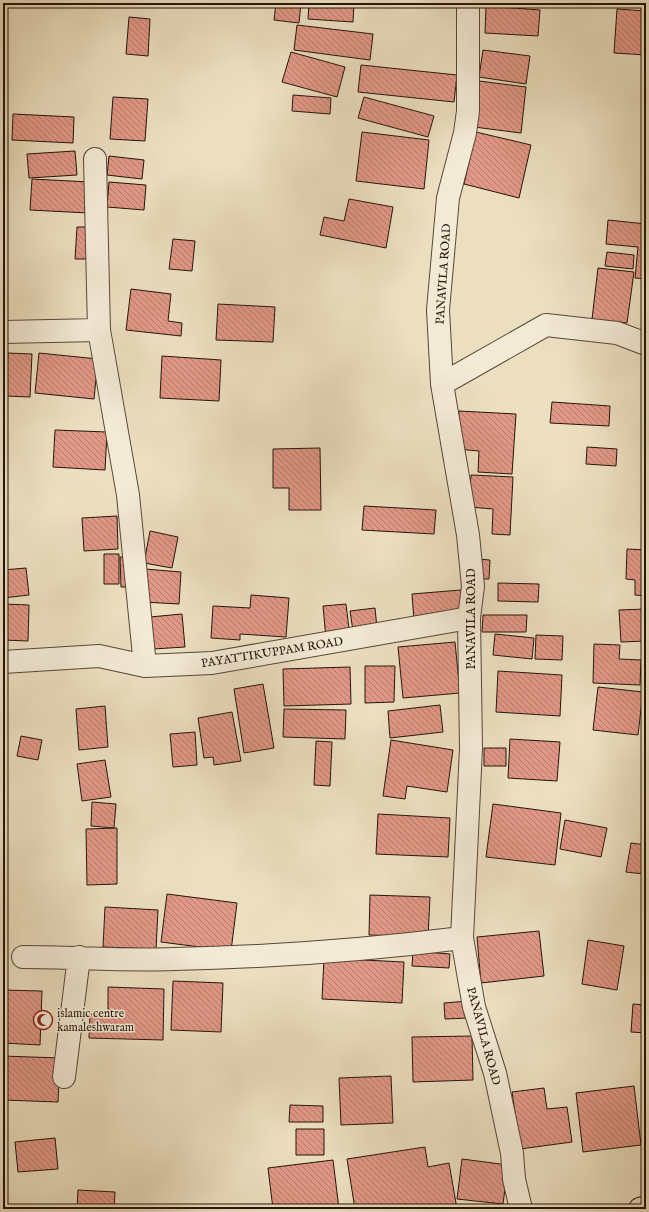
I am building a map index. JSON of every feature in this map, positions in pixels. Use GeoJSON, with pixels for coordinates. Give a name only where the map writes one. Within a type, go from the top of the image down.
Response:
{"type":"FeatureCollection","features":[{"type":"Feature","properties":{"kind":"main road"},"geometry":{"type":"LineString","coordinates":[[640,1209],[646,1207]]}},
{"type":"Feature","properties":{"kind":"street","name":"PANAVILA ROAD"},"geometry":{"type":"LineString","coordinates":[[468,3],[468,111],[465,132],[448,198],[438,310],[442,384],[468,536],[473,586],[469,618],[471,748],[462,938],[474,1007],[497,1081],[512,1153],[514,1179],[521,1209]]}},
{"type":"Feature","properties":{"kind":"street"},"geometry":{"type":"LineString","coordinates":[[95,159],[99,330],[128,495],[145,666]]}},
{"type":"Feature","properties":{"kind":"street"},"geometry":{"type":"LineString","coordinates":[[442,384],[546,325],[617,333],[646,344]]}},
{"type":"Feature","properties":{"kind":"street"},"geometry":{"type":"LineString","coordinates":[[3,332],[99,330]]}},
{"type":"Feature","properties":{"kind":"street","name":"PAYATTIKUPPAM ROAD"},"geometry":{"type":"LineString","coordinates":[[3,662],[99,656],[145,666],[212,664],[469,618]]}},
{"type":"Feature","properties":{"kind":"street"},"geometry":{"type":"LineString","coordinates":[[23,956],[172,959],[229,957],[389,947],[462,938]]}},
{"type":"Feature","properties":{"kind":"street"},"geometry":{"type":"LineString","coordinates":[[64,1076],[79,957]]}},
{"type":"Feature","properties":{"kind":"building"},"geometry":{"type":"Polygon","coordinates":[[[276,3],[301,3],[299,23],[274,20],[276,3]]]}},
{"type":"Feature","properties":{"kind":"building"},"geometry":{"type":"Polygon","coordinates":[[[309,3],[354,3],[353,22],[308,19],[309,3]]]}},
{"type":"Feature","properties":{"kind":"building"},"geometry":{"type":"Polygon","coordinates":[[[486,6],[540,10],[538,36],[485,33],[486,6]]]}},
{"type":"Feature","properties":{"kind":"building"},"geometry":{"type":"Polygon","coordinates":[[[617,9],[646,11],[646,55],[614,53],[617,9]]]}},
{"type":"Feature","properties":{"kind":"building"},"geometry":{"type":"Polygon","coordinates":[[[129,17],[150,19],[148,56],[126,54],[129,17]]]}},
{"type":"Feature","properties":{"kind":"building"},"geometry":{"type":"Polygon","coordinates":[[[297,25],[373,34],[370,60],[294,50],[297,25]]]}},
{"type":"Feature","properties":{"kind":"building"},"geometry":{"type":"Polygon","coordinates":[[[483,50],[530,56],[526,84],[479,77],[483,50]]]}},
{"type":"Feature","properties":{"kind":"building"},"geometry":{"type":"Polygon","coordinates":[[[291,52],[345,67],[337,97],[282,82],[291,52]]]}},
{"type":"Feature","properties":{"kind":"building"},"geometry":{"type":"Polygon","coordinates":[[[361,65],[457,75],[454,102],[358,92],[361,65]]]}},
{"type":"Feature","properties":{"kind":"building"},"geometry":{"type":"Polygon","coordinates":[[[479,81],[526,87],[521,133],[474,127],[479,81]]]}},
{"type":"Feature","properties":{"kind":"building"},"geometry":{"type":"Polygon","coordinates":[[[293,95],[331,98],[330,114],[292,111],[293,95]]]}},
{"type":"Feature","properties":{"kind":"building"},"geometry":{"type":"Polygon","coordinates":[[[113,97],[148,99],[145,141],[110,139],[113,97]]]}},
{"type":"Feature","properties":{"kind":"building"},"geometry":{"type":"Polygon","coordinates":[[[364,97],[434,116],[428,137],[358,118],[364,97]]]}},
{"type":"Feature","properties":{"kind":"building"},"geometry":{"type":"Polygon","coordinates":[[[13,114],[74,117],[73,143],[12,140],[13,114]]]}},
{"type":"Feature","properties":{"kind":"building"},"geometry":{"type":"Polygon","coordinates":[[[362,132],[429,140],[424,189],[356,181],[362,132]]]}},
{"type":"Feature","properties":{"kind":"building"},"geometry":{"type":"Polygon","coordinates":[[[476,132],[531,145],[519,198],[464,184],[476,132]]]}},
{"type":"Feature","properties":{"kind":"building"},"geometry":{"type":"Polygon","coordinates":[[[75,151],[77,175],[29,178],[27,154],[75,151]]]}},
{"type":"Feature","properties":{"kind":"building"},"geometry":{"type":"Polygon","coordinates":[[[109,156],[144,160],[142,179],[107,175],[109,156]]]}},
{"type":"Feature","properties":{"kind":"building"},"geometry":{"type":"Polygon","coordinates":[[[32,179],[90,182],[89,213],[30,210],[32,179]]]}},
{"type":"Feature","properties":{"kind":"building"},"geometry":{"type":"Polygon","coordinates":[[[109,182],[146,185],[144,210],[107,207],[109,182]]]}},
{"type":"Feature","properties":{"kind":"building"},"geometry":{"type":"Polygon","coordinates":[[[349,199],[393,207],[386,248],[320,235],[324,217],[344,221],[349,199]]]}},
{"type":"Feature","properties":{"kind":"building"},"geometry":{"type":"Polygon","coordinates":[[[608,220],[646,224],[646,279],[635,278],[638,247],[606,244],[608,220]]]}},
{"type":"Feature","properties":{"kind":"building"},"geometry":{"type":"Polygon","coordinates":[[[77,227],[96,227],[95,259],[75,259],[77,227]]]}},
{"type":"Feature","properties":{"kind":"building"},"geometry":{"type":"Polygon","coordinates":[[[173,239],[195,241],[192,271],[169,269],[173,239]]]}},
{"type":"Feature","properties":{"kind":"building"},"geometry":{"type":"Polygon","coordinates":[[[607,252],[634,255],[633,269],[605,266],[607,252]]]}},
{"type":"Feature","properties":{"kind":"building"},"geometry":{"type":"Polygon","coordinates":[[[598,268],[634,272],[627,323],[592,319],[598,268]]]}},
{"type":"Feature","properties":{"kind":"building"},"geometry":{"type":"Polygon","coordinates":[[[131,289],[171,294],[168,321],[182,323],[181,336],[126,330],[131,289]]]}},
{"type":"Feature","properties":{"kind":"building"},"geometry":{"type":"Polygon","coordinates":[[[218,304],[275,307],[273,342],[216,340],[218,304]]]}},
{"type":"Feature","properties":{"kind":"building"},"geometry":{"type":"Polygon","coordinates":[[[8,353],[32,354],[30,397],[6,396],[8,353]]]}},
{"type":"Feature","properties":{"kind":"building"},"geometry":{"type":"Polygon","coordinates":[[[39,353],[98,359],[94,399],[35,393],[39,353]]]}},
{"type":"Feature","properties":{"kind":"building"},"geometry":{"type":"Polygon","coordinates":[[[162,356],[221,360],[219,401],[160,398],[162,356]]]}},
{"type":"Feature","properties":{"kind":"building"},"geometry":{"type":"Polygon","coordinates":[[[552,402],[610,406],[609,426],[550,423],[552,402]]]}},
{"type":"Feature","properties":{"kind":"building"},"geometry":{"type":"Polygon","coordinates":[[[459,411],[516,414],[512,474],[478,472],[479,451],[457,449],[459,411]]]}},
{"type":"Feature","properties":{"kind":"building"},"geometry":{"type":"Polygon","coordinates":[[[55,430],[107,432],[105,470],[53,467],[55,430]]]}},
{"type":"Feature","properties":{"kind":"building"},"geometry":{"type":"Polygon","coordinates":[[[587,447],[617,449],[616,466],[586,464],[587,447]]]}},
{"type":"Feature","properties":{"kind":"building"},"geometry":{"type":"Polygon","coordinates":[[[320,448],[321,510],[289,510],[289,488],[273,488],[273,449],[320,448]]]}},
{"type":"Feature","properties":{"kind":"building"},"geometry":{"type":"Polygon","coordinates":[[[471,475],[513,477],[510,535],[492,534],[493,509],[469,507],[471,475]]]}},
{"type":"Feature","properties":{"kind":"building"},"geometry":{"type":"Polygon","coordinates":[[[364,506],[436,510],[434,534],[362,530],[364,506]]]}},
{"type":"Feature","properties":{"kind":"building"},"geometry":{"type":"Polygon","coordinates":[[[117,516],[118,549],[84,551],[82,518],[117,516]]]}},
{"type":"Feature","properties":{"kind":"building"},"geometry":{"type":"Polygon","coordinates":[[[150,531],[178,537],[172,568],[144,563],[150,531]]]}},
{"type":"Feature","properties":{"kind":"building"},"geometry":{"type":"Polygon","coordinates":[[[627,549],[646,550],[646,596],[635,595],[635,580],[626,579],[627,549]]]}},
{"type":"Feature","properties":{"kind":"building"},"geometry":{"type":"Polygon","coordinates":[[[104,554],[119,554],[119,584],[104,584],[104,554]]]}},
{"type":"Feature","properties":{"kind":"building"},"geometry":{"type":"Polygon","coordinates":[[[120,557],[133,557],[133,587],[121,587],[120,557]]]}},
{"type":"Feature","properties":{"kind":"building"},"geometry":{"type":"Polygon","coordinates":[[[477,559],[490,560],[489,579],[476,579],[477,559]]]}},
{"type":"Feature","properties":{"kind":"building"},"geometry":{"type":"Polygon","coordinates":[[[26,568],[29,595],[3,598],[3,570],[26,568]]]}},
{"type":"Feature","properties":{"kind":"building"},"geometry":{"type":"Polygon","coordinates":[[[145,569],[181,572],[179,604],[143,602],[145,569]]]}},
{"type":"Feature","properties":{"kind":"building"},"geometry":{"type":"Polygon","coordinates":[[[498,583],[539,584],[538,602],[498,601],[498,583]]]}},
{"type":"Feature","properties":{"kind":"building"},"geometry":{"type":"Polygon","coordinates":[[[461,590],[463,617],[414,621],[412,594],[461,590]]]}},
{"type":"Feature","properties":{"kind":"building"},"geometry":{"type":"Polygon","coordinates":[[[251,595],[289,598],[286,637],[240,634],[240,640],[211,638],[213,606],[250,608],[251,595]]]}},
{"type":"Feature","properties":{"kind":"building"},"geometry":{"type":"Polygon","coordinates":[[[3,604],[29,605],[28,641],[3,640],[3,604]]]}},
{"type":"Feature","properties":{"kind":"building"},"geometry":{"type":"Polygon","coordinates":[[[346,604],[350,637],[326,639],[323,606],[346,604]]]}},
{"type":"Feature","properties":{"kind":"building"},"geometry":{"type":"Polygon","coordinates":[[[375,608],[377,628],[353,631],[350,611],[375,608]]]}},
{"type":"Feature","properties":{"kind":"building"},"geometry":{"type":"Polygon","coordinates":[[[646,609],[646,641],[621,642],[619,610],[646,609]]]}},
{"type":"Feature","properties":{"kind":"building"},"geometry":{"type":"Polygon","coordinates":[[[182,614],[185,647],[153,649],[150,617],[182,614]]]}},
{"type":"Feature","properties":{"kind":"building"},"geometry":{"type":"Polygon","coordinates":[[[483,615],[527,615],[526,632],[482,632],[483,615]]]}},
{"type":"Feature","properties":{"kind":"building"},"geometry":{"type":"Polygon","coordinates":[[[495,634],[534,638],[532,659],[493,655],[495,634]]]}},
{"type":"Feature","properties":{"kind":"building"},"geometry":{"type":"Polygon","coordinates":[[[536,635],[563,636],[562,660],[535,659],[536,635]]]}},
{"type":"Feature","properties":{"kind":"building"},"geometry":{"type":"Polygon","coordinates":[[[455,642],[460,693],[403,698],[398,647],[455,642]]]}},
{"type":"Feature","properties":{"kind":"building"},"geometry":{"type":"Polygon","coordinates":[[[594,644],[620,645],[619,659],[641,660],[640,685],[593,683],[594,644]]]}},
{"type":"Feature","properties":{"kind":"building"},"geometry":{"type":"Polygon","coordinates":[[[365,666],[395,666],[394,702],[365,703],[365,666]]]}},
{"type":"Feature","properties":{"kind":"building"},"geometry":{"type":"Polygon","coordinates":[[[350,667],[351,704],[284,706],[283,669],[350,667]]]}},
{"type":"Feature","properties":{"kind":"building"},"geometry":{"type":"Polygon","coordinates":[[[498,671],[562,675],[560,716],[496,712],[498,671]]]}},
{"type":"Feature","properties":{"kind":"building"},"geometry":{"type":"Polygon","coordinates":[[[263,684],[274,748],[244,753],[234,689],[263,684]]]}},
{"type":"Feature","properties":{"kind":"building"},"geometry":{"type":"Polygon","coordinates":[[[598,687],[643,692],[638,735],[593,730],[598,687]]]}},
{"type":"Feature","properties":{"kind":"building"},"geometry":{"type":"Polygon","coordinates":[[[440,705],[443,732],[390,738],[388,711],[440,705]]]}},
{"type":"Feature","properties":{"kind":"building"},"geometry":{"type":"Polygon","coordinates":[[[105,706],[108,747],[79,750],[76,709],[105,706]]]}},
{"type":"Feature","properties":{"kind":"building"},"geometry":{"type":"Polygon","coordinates":[[[284,709],[346,710],[345,739],[283,737],[284,709]]]}},
{"type":"Feature","properties":{"kind":"building"},"geometry":{"type":"Polygon","coordinates":[[[232,712],[241,761],[214,765],[213,757],[204,758],[198,718],[232,712]]]}},
{"type":"Feature","properties":{"kind":"building"},"geometry":{"type":"Polygon","coordinates":[[[195,732],[197,765],[173,767],[170,734],[195,732]]]}},
{"type":"Feature","properties":{"kind":"building"},"geometry":{"type":"Polygon","coordinates":[[[21,736],[42,740],[38,760],[17,756],[21,736]]]}},
{"type":"Feature","properties":{"kind":"building"},"geometry":{"type":"Polygon","coordinates":[[[510,739],[560,742],[557,781],[508,778],[510,739]]]}},
{"type":"Feature","properties":{"kind":"building"},"geometry":{"type":"Polygon","coordinates":[[[391,740],[453,750],[447,792],[407,786],[405,799],[383,796],[391,740]]]}},
{"type":"Feature","properties":{"kind":"building"},"geometry":{"type":"Polygon","coordinates":[[[316,741],[332,742],[330,786],[314,785],[316,741]]]}},
{"type":"Feature","properties":{"kind":"building"},"geometry":{"type":"Polygon","coordinates":[[[484,748],[506,748],[506,766],[484,766],[484,748]]]}},
{"type":"Feature","properties":{"kind":"building"},"geometry":{"type":"Polygon","coordinates":[[[105,760],[111,797],[82,801],[77,764],[105,760]]]}},
{"type":"Feature","properties":{"kind":"building"},"geometry":{"type":"Polygon","coordinates":[[[92,802],[116,804],[114,828],[91,826],[92,802]]]}},
{"type":"Feature","properties":{"kind":"building"},"geometry":{"type":"Polygon","coordinates":[[[493,804],[561,813],[555,865],[486,857],[493,804]]]}},
{"type":"Feature","properties":{"kind":"building"},"geometry":{"type":"Polygon","coordinates":[[[378,814],[450,818],[448,857],[376,854],[378,814]]]}},
{"type":"Feature","properties":{"kind":"building"},"geometry":{"type":"Polygon","coordinates":[[[565,820],[607,828],[601,857],[560,849],[565,820]]]}},
{"type":"Feature","properties":{"kind":"building"},"geometry":{"type":"Polygon","coordinates":[[[117,828],[117,884],[87,885],[86,829],[117,828]]]}},
{"type":"Feature","properties":{"kind":"building"},"geometry":{"type":"Polygon","coordinates":[[[631,843],[646,845],[644,874],[626,872],[631,843]]]}},
{"type":"Feature","properties":{"kind":"building"},"geometry":{"type":"Polygon","coordinates":[[[167,894],[237,903],[231,951],[161,942],[167,894]]]}},
{"type":"Feature","properties":{"kind":"building"},"geometry":{"type":"Polygon","coordinates":[[[370,895],[430,897],[428,937],[369,935],[370,895]]]}},
{"type":"Feature","properties":{"kind":"building"},"geometry":{"type":"Polygon","coordinates":[[[105,907],[158,910],[156,949],[103,947],[105,907]]]}},
{"type":"Feature","properties":{"kind":"building"},"geometry":{"type":"Polygon","coordinates":[[[539,931],[544,976],[481,983],[477,937],[539,931]]]}},
{"type":"Feature","properties":{"kind":"building"},"geometry":{"type":"Polygon","coordinates":[[[588,940],[624,946],[617,990],[582,984],[588,940]]]}},
{"type":"Feature","properties":{"kind":"building"},"geometry":{"type":"Polygon","coordinates":[[[413,951],[450,954],[449,968],[412,966],[413,951]]]}},
{"type":"Feature","properties":{"kind":"building"},"geometry":{"type":"Polygon","coordinates":[[[324,958],[404,962],[402,1003],[322,999],[324,958]]]}},
{"type":"Feature","properties":{"kind":"building"},"geometry":{"type":"Polygon","coordinates":[[[173,981],[223,983],[221,1032],[171,1030],[173,981]]]}},
{"type":"Feature","properties":{"kind":"building"},"geometry":{"type":"Polygon","coordinates":[[[108,987],[164,989],[163,1040],[89,1038],[90,1014],[108,1015],[108,987]]]}},
{"type":"Feature","properties":{"kind":"building"},"geometry":{"type":"Polygon","coordinates":[[[3,990],[42,991],[40,1045],[3,1043],[3,990]]]}},
{"type":"Feature","properties":{"kind":"building"},"geometry":{"type":"Polygon","coordinates":[[[468,1001],[469,1018],[445,1019],[444,1003],[468,1001]]]}},
{"type":"Feature","properties":{"kind":"building"},"geometry":{"type":"Polygon","coordinates":[[[633,1004],[646,1005],[646,1033],[631,1032],[633,1004]]]}},
{"type":"Feature","properties":{"kind":"building"},"geometry":{"type":"Polygon","coordinates":[[[472,1036],[473,1080],[413,1082],[412,1037],[472,1036]]]}},
{"type":"Feature","properties":{"kind":"building"},"geometry":{"type":"Polygon","coordinates":[[[3,1056],[60,1058],[58,1102],[3,1100],[3,1056]]]}},
{"type":"Feature","properties":{"kind":"building"},"geometry":{"type":"Polygon","coordinates":[[[391,1076],[393,1123],[341,1125],[339,1078],[391,1076]]]}},
{"type":"Feature","properties":{"kind":"building"},"geometry":{"type":"Polygon","coordinates":[[[634,1086],[641,1145],[583,1152],[576,1093],[634,1086]]]}},
{"type":"Feature","properties":{"kind":"building"},"geometry":{"type":"Polygon","coordinates":[[[544,1088],[547,1109],[567,1107],[572,1142],[520,1149],[512,1092],[544,1088]]]}},
{"type":"Feature","properties":{"kind":"building"},"geometry":{"type":"Polygon","coordinates":[[[290,1105],[323,1106],[323,1122],[289,1122],[290,1105]]]}},
{"type":"Feature","properties":{"kind":"building"},"geometry":{"type":"Polygon","coordinates":[[[296,1129],[324,1129],[324,1155],[296,1155],[296,1129]]]}},
{"type":"Feature","properties":{"kind":"building"},"geometry":{"type":"Polygon","coordinates":[[[55,1138],[58,1169],[18,1172],[15,1142],[55,1138]]]}},
{"type":"Feature","properties":{"kind":"building"},"geometry":{"type":"Polygon","coordinates":[[[425,1147],[428,1167],[449,1163],[457,1209],[355,1209],[347,1159],[425,1147]]]}},
{"type":"Feature","properties":{"kind":"building"},"geometry":{"type":"Polygon","coordinates":[[[462,1159],[508,1165],[503,1204],[457,1199],[462,1159]]]}},
{"type":"Feature","properties":{"kind":"building"},"geometry":{"type":"Polygon","coordinates":[[[333,1160],[339,1209],[273,1209],[268,1168],[333,1160]]]}},
{"type":"Feature","properties":{"kind":"building"},"geometry":{"type":"Polygon","coordinates":[[[78,1190],[115,1192],[114,1209],[77,1209],[78,1190]]]}},
{"type":"Feature","properties":{"kind":"place","name":"islamic centre kamaleshwaram"},"geometry":{"type":"Point","coordinates":[43,1020]}}]}
